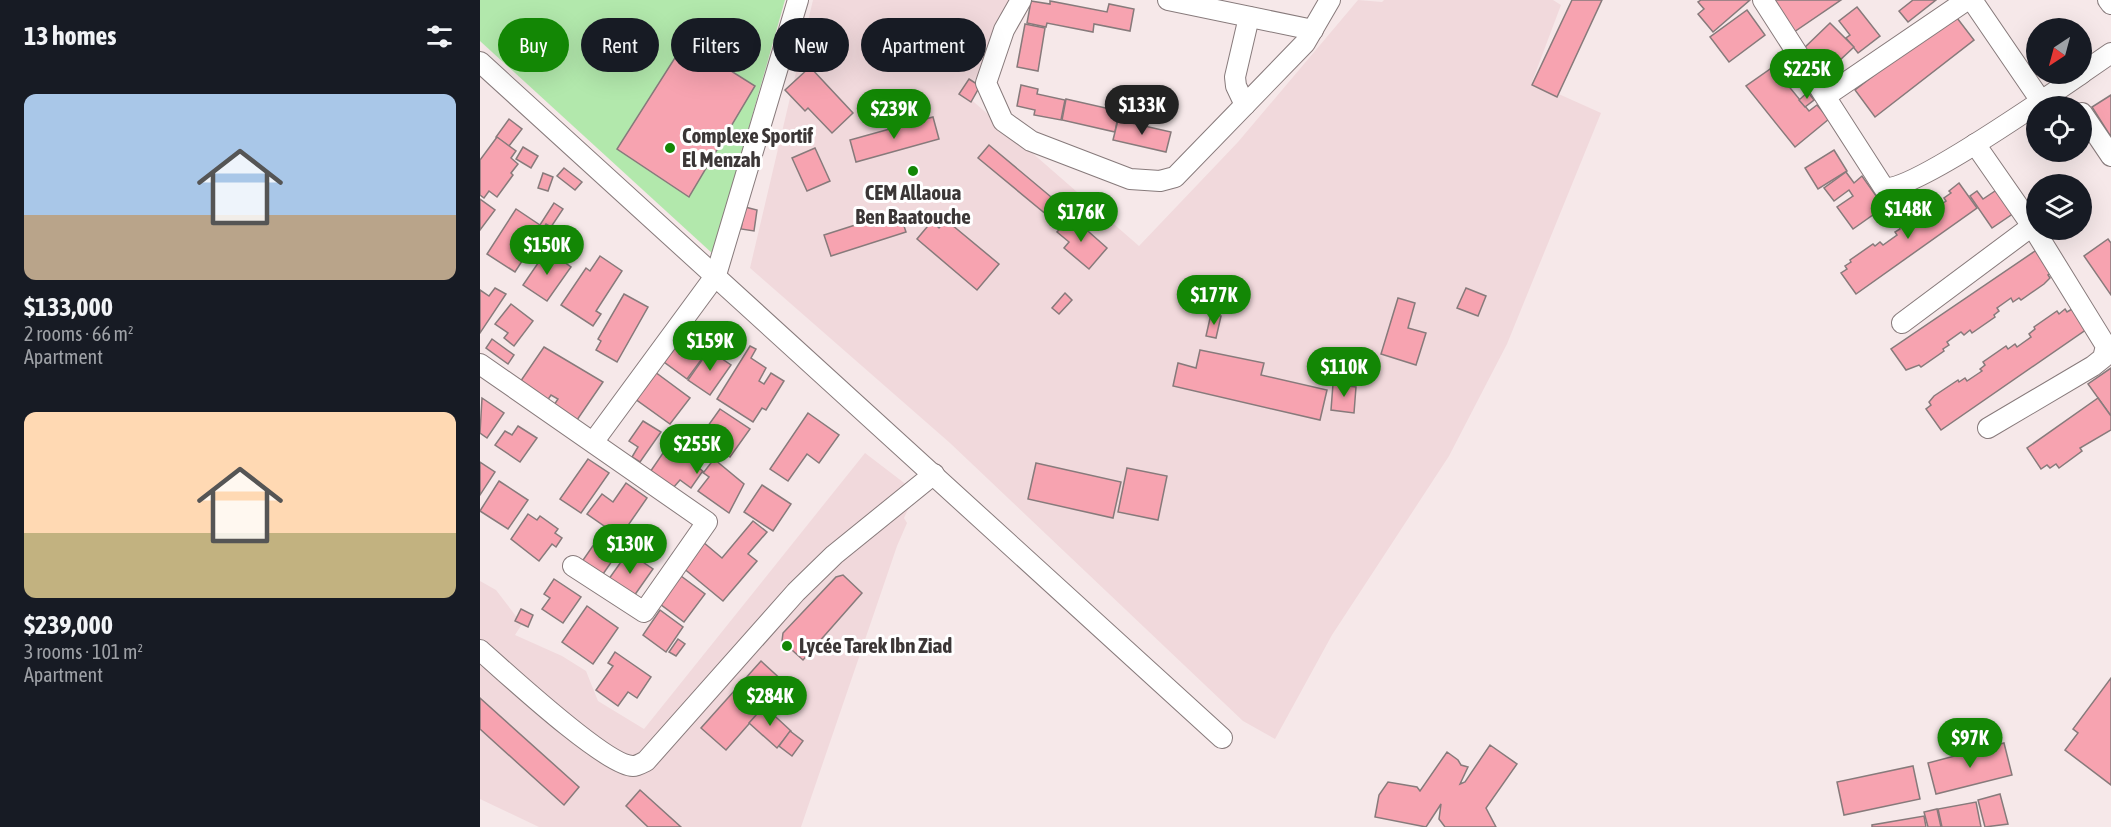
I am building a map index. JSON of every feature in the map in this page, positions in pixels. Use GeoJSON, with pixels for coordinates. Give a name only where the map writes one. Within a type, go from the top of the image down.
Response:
{"type":"FeatureCollection","features":[{"type":"Feature","properties":{"kind":"street"},"geometry":{"type":"LineString","coordinates":[[594,441],[716,275],[798,0]]}},
{"type":"Feature","properties":{"kind":"street"},"geometry":{"type":"LineString","coordinates":[[1021,0],[1005,30],[986,83],[1003,121],[1031,141],[1130,179],[1160,181],[1175,177],[1305,43],[1330,0]]}},
{"type":"Feature","properties":{"kind":"street"},"geometry":{"type":"LineString","coordinates":[[1168,0],[1313,30]]}},
{"type":"Feature","properties":{"kind":"street"},"geometry":{"type":"LineString","coordinates":[[1763,0],[1884,188],[1891,189],[1900,185],[1975,144],[2026,111]]}},
{"type":"Feature","properties":{"kind":"street"},"geometry":{"type":"LineString","coordinates":[[1826,96],[1967,0]]}},
{"type":"Feature","properties":{"kind":"street"},"geometry":{"type":"LineString","coordinates":[[1972,0],[2038,96]]}},
{"type":"Feature","properties":{"kind":"street"},"geometry":{"type":"LineString","coordinates":[[2108,0],[2111,4]]}},
{"type":"Feature","properties":{"kind":"street"},"geometry":{"type":"LineString","coordinates":[[1245,105],[1236,86],[1235,77],[1249,17]]}},
{"type":"Feature","properties":{"kind":"street"},"geometry":{"type":"LineString","coordinates":[[2092,66],[2111,53]]}},
{"type":"Feature","properties":{"kind":"street"},"geometry":{"type":"LineString","coordinates":[[480,62],[525,106],[716,275],[1222,738]]}},
{"type":"Feature","properties":{"kind":"street"},"geometry":{"type":"LineString","coordinates":[[2049,96],[2067,84]]}},
{"type":"Feature","properties":{"kind":"street"},"geometry":{"type":"LineString","coordinates":[[2064,86],[2071,96]]}},
{"type":"Feature","properties":{"kind":"street"},"geometry":{"type":"LineString","coordinates":[[2092,128],[2111,156]]}},
{"type":"Feature","properties":{"kind":"street"},"geometry":{"type":"LineString","coordinates":[[1975,144],[2026,217]]}},
{"type":"Feature","properties":{"kind":"street"},"geometry":{"type":"LineString","coordinates":[[1902,323],[2026,230]]}},
{"type":"Feature","properties":{"kind":"street"},"geometry":{"type":"LineString","coordinates":[[1988,428],[2103,358],[2106,346],[2041,240]]}},
{"type":"Feature","properties":{"kind":"street"},"geometry":{"type":"LineString","coordinates":[[480,364],[594,441],[707,522],[644,612],[573,566]]}},
{"type":"Feature","properties":{"kind":"street"},"geometry":{"type":"LineString","coordinates":[[480,650],[595,747],[617,761],[633,766],[646,761],[796,592],[834,555],[934,474]]}},
{"type":"Feature","properties":{"kind":"shaded area"},"geometry":{"type":"Polygon","coordinates":[[[813,0],[1015,0],[986,58],[986,18],[861,18],[861,72],[979,72],[967,96],[1139,246],[1238,142],[1358,0],[1382,2],[1384,0],[1553,0],[1561,5],[1532,82],[1601,113],[1507,344],[1449,456],[1332,635],[1275,739],[1243,721],[950,443],[750,268],[796,72],[849,72],[849,18],[809,18],[813,0]]]}},
{"type":"Feature","properties":{"kind":"shaded area","name":"Lycée Tarek Ibn Ziad"},"geometry":{"type":"Polygon","coordinates":[[[865,453],[916,492],[904,518],[907,523],[897,546],[801,827],[539,827],[480,799],[480,581],[496,590],[522,624],[515,635],[562,656],[586,671],[598,701],[644,729],[865,453]]]}},
{"type":"Feature","properties":{"kind":"green space","name":"Complexe Sportif El Menzah"},"geometry":{"type":"Polygon","coordinates":[[[480,0],[785,0],[780,18],[773,18],[773,42],[713,254],[514,72],[569,72],[569,18],[498,18],[498,57],[480,41],[480,0]]]}},
{"type":"Feature","properties":{"kind":"building"},"geometry":{"type":"Polygon","coordinates":[[[1572,0],[1602,0],[1557,97],[1532,85],[1572,0]]]}},
{"type":"Feature","properties":{"kind":"building"},"geometry":{"type":"Polygon","coordinates":[[[1701,0],[1750,0],[1713,32],[1698,14],[1704,9],[1698,2],[1701,0]]]}},
{"type":"Feature","properties":{"kind":"building"},"geometry":{"type":"Polygon","coordinates":[[[1775,0],[1841,0],[1794,32],[1772,2],[1775,0]]]}},
{"type":"Feature","properties":{"kind":"building"},"geometry":{"type":"Polygon","coordinates":[[[1913,0],[1936,0],[1908,22],[1899,11],[1913,0]]]}},
{"type":"Feature","properties":{"kind":"building"},"geometry":{"type":"Polygon","coordinates":[[[1031,1],[1050,4],[1050,1],[1107,12],[1109,4],[1134,9],[1130,31],[1094,24],[1093,32],[1047,23],[1046,27],[1027,23],[1031,1]]]}},
{"type":"Feature","properties":{"kind":"building"},"geometry":{"type":"Polygon","coordinates":[[[1857,7],[1880,36],[1858,53],[1846,38],[1850,35],[1839,21],[1857,7]]]}},
{"type":"Feature","properties":{"kind":"building"},"geometry":{"type":"Polygon","coordinates":[[[1747,10],[1765,35],[1729,62],[1710,37],[1747,10]]]}},
{"type":"Feature","properties":{"kind":"building"},"geometry":{"type":"Polygon","coordinates":[[[1954,14],[1974,40],[1875,117],[1855,90],[1954,14]]]}},
{"type":"Feature","properties":{"kind":"building"},"geometry":{"type":"Polygon","coordinates":[[[1830,23],[1854,47],[1824,75],[1801,51],[1830,23]]]}},
{"type":"Feature","properties":{"kind":"building"},"geometry":{"type":"Polygon","coordinates":[[[1025,24],[1045,28],[1038,71],[1017,67],[1025,24]]]}},
{"type":"Feature","properties":{"kind":"building"},"geometry":{"type":"Polygon","coordinates":[[[671,64],[671,72],[733,72],[755,86],[689,197],[617,149],[671,64]]]}},
{"type":"Feature","properties":{"kind":"building"},"geometry":{"type":"Polygon","coordinates":[[[1773,67],[1809,111],[1817,105],[1829,119],[1795,147],[1746,86],[1773,67]]]}},
{"type":"Feature","properties":{"kind":"building"},"geometry":{"type":"Polygon","coordinates":[[[805,72],[815,72],[853,113],[832,133],[808,108],[805,111],[785,90],[805,72]]]}},
{"type":"Feature","properties":{"kind":"building"},"geometry":{"type":"Polygon","coordinates":[[[969,79],[980,86],[971,102],[959,94],[969,79]]]}},
{"type":"Feature","properties":{"kind":"building"},"geometry":{"type":"Polygon","coordinates":[[[1021,85],[1038,89],[1037,94],[1065,100],[1061,120],[1034,115],[1035,110],[1017,106],[1021,85]]]}},
{"type":"Feature","properties":{"kind":"building"},"geometry":{"type":"Polygon","coordinates":[[[1808,92],[1814,100],[1805,107],[1799,100],[1808,92]]]}},
{"type":"Feature","properties":{"kind":"building"},"geometry":{"type":"Polygon","coordinates":[[[2111,95],[2111,137],[2092,107],[2111,95]]]}},
{"type":"Feature","properties":{"kind":"building"},"geometry":{"type":"Polygon","coordinates":[[[1066,99],[1119,111],[1115,132],[1062,120],[1066,99]]]}},
{"type":"Feature","properties":{"kind":"building"},"geometry":{"type":"Polygon","coordinates":[[[933,117],[939,139],[856,162],[850,140],[933,117]]]}},
{"type":"Feature","properties":{"kind":"building"},"geometry":{"type":"Polygon","coordinates":[[[509,119],[522,129],[509,146],[496,137],[509,119]]]}},
{"type":"Feature","properties":{"kind":"building"},"geometry":{"type":"Polygon","coordinates":[[[1118,120],[1171,132],[1166,152],[1113,140],[1118,120]]]}},
{"type":"Feature","properties":{"kind":"building"},"geometry":{"type":"Polygon","coordinates":[[[497,137],[516,151],[511,158],[518,164],[497,197],[489,191],[484,198],[480,195],[480,160],[497,137]]]}},
{"type":"Feature","properties":{"kind":"building"},"geometry":{"type":"Polygon","coordinates":[[[989,145],[1069,212],[1059,225],[978,158],[989,145]]]}},
{"type":"Feature","properties":{"kind":"building"},"geometry":{"type":"Polygon","coordinates":[[[523,147],[538,156],[531,168],[516,159],[523,147]]]}},
{"type":"Feature","properties":{"kind":"building"},"geometry":{"type":"Polygon","coordinates":[[[815,148],[830,181],[807,191],[792,158],[815,148]]]}},
{"type":"Feature","properties":{"kind":"building"},"geometry":{"type":"Polygon","coordinates":[[[1834,150],[1847,171],[1818,189],[1805,168],[1834,150]]]}},
{"type":"Feature","properties":{"kind":"building"},"geometry":{"type":"Polygon","coordinates":[[[564,168],[582,182],[575,190],[557,176],[564,168]]]}},
{"type":"Feature","properties":{"kind":"building"},"geometry":{"type":"Polygon","coordinates":[[[1846,172],[1854,183],[1862,176],[1884,207],[1853,229],[1837,207],[1853,196],[1849,190],[1834,201],[1824,188],[1846,172]]]}},
{"type":"Feature","properties":{"kind":"building"},"geometry":{"type":"Polygon","coordinates":[[[543,173],[553,177],[548,191],[538,188],[543,173]]]}},
{"type":"Feature","properties":{"kind":"building"},"geometry":{"type":"Polygon","coordinates":[[[1959,183],[1977,208],[1856,294],[1841,273],[1847,269],[1845,266],[1851,262],[1850,260],[1873,244],[1875,246],[1880,242],[1883,245],[1897,235],[1895,232],[1900,229],[1899,226],[1921,210],[1923,213],[1930,208],[1932,211],[1946,201],[1944,198],[1951,193],[1949,191],[1959,183]]]}},
{"type":"Feature","properties":{"kind":"building"},"geometry":{"type":"Polygon","coordinates":[[[2001,187],[2014,213],[1992,228],[1970,196],[1977,191],[1983,199],[2001,187]]]}},
{"type":"Feature","properties":{"kind":"building"},"geometry":{"type":"Polygon","coordinates":[[[480,199],[495,210],[480,230],[480,199]]]}},
{"type":"Feature","properties":{"kind":"building"},"geometry":{"type":"Polygon","coordinates":[[[554,203],[563,209],[551,227],[546,224],[515,272],[487,254],[516,209],[540,225],[554,203]]]}},
{"type":"Feature","properties":{"kind":"building"},"geometry":{"type":"Polygon","coordinates":[[[745,207],[757,210],[754,231],[741,229],[745,207]]]}},
{"type":"Feature","properties":{"kind":"building"},"geometry":{"type":"Polygon","coordinates":[[[899,211],[906,232],[831,256],[824,235],[899,211]]]}},
{"type":"Feature","properties":{"kind":"building"},"geometry":{"type":"Polygon","coordinates":[[[1071,216],[1107,248],[1089,269],[1064,248],[1069,242],[1057,232],[1071,216]]]}},
{"type":"Feature","properties":{"kind":"building"},"geometry":{"type":"Polygon","coordinates":[[[946,220],[999,264],[977,290],[917,239],[932,221],[939,228],[946,220]]]}},
{"type":"Feature","properties":{"kind":"building"},"geometry":{"type":"Polygon","coordinates":[[[2108,239],[2111,243],[2111,295],[2084,256],[2108,239]]]}},
{"type":"Feature","properties":{"kind":"building"},"geometry":{"type":"Polygon","coordinates":[[[2038,249],[2053,271],[2048,275],[2050,278],[2044,284],[2021,300],[2019,298],[2013,302],[2011,298],[1997,308],[1999,311],[1994,315],[1995,317],[1972,333],[1970,330],[1964,335],[1961,332],[1947,342],[1949,345],[1943,349],[1944,351],[1921,367],[1919,365],[1906,370],[1891,349],[2038,249]]]}},
{"type":"Feature","properties":{"kind":"building"},"geometry":{"type":"Polygon","coordinates":[[[547,250],[571,267],[547,301],[523,285],[547,250]]]}},
{"type":"Feature","properties":{"kind":"building"},"geometry":{"type":"Polygon","coordinates":[[[600,256],[622,271],[596,311],[601,314],[593,326],[561,305],[586,268],[590,271],[600,256]]]}},
{"type":"Feature","properties":{"kind":"building"},"geometry":{"type":"Polygon","coordinates":[[[495,288],[506,294],[480,333],[480,290],[489,296],[495,288]]]}},
{"type":"Feature","properties":{"kind":"building"},"geometry":{"type":"Polygon","coordinates":[[[1466,288],[1486,296],[1478,316],[1457,308],[1466,288]]]}},
{"type":"Feature","properties":{"kind":"building"},"geometry":{"type":"Polygon","coordinates":[[[1065,293],[1072,300],[1059,314],[1052,308],[1065,293]]]}},
{"type":"Feature","properties":{"kind":"building"},"geometry":{"type":"Polygon","coordinates":[[[624,294],[648,307],[617,362],[596,350],[601,341],[598,339],[624,294]]]}},
{"type":"Feature","properties":{"kind":"building"},"geometry":{"type":"Polygon","coordinates":[[[1398,298],[1415,303],[1408,328],[1426,333],[1416,365],[1381,354],[1398,298]]]}},
{"type":"Feature","properties":{"kind":"building"},"geometry":{"type":"Polygon","coordinates":[[[511,304],[533,321],[514,346],[504,338],[508,333],[495,324],[511,304]]]}},
{"type":"Feature","properties":{"kind":"building"},"geometry":{"type":"Polygon","coordinates":[[[2065,309],[2067,312],[2072,309],[2087,329],[1941,430],[1926,409],[1931,405],[1929,402],[1934,396],[1958,380],[1959,382],[1965,378],[1967,381],[1982,371],[1980,369],[1985,365],[1983,362],[2006,346],[2008,349],[2015,344],[2017,347],[2031,337],[2029,334],[2035,329],[2034,327],[2057,311],[2059,314],[2065,309]]]}},
{"type":"Feature","properties":{"kind":"building"},"geometry":{"type":"Polygon","coordinates":[[[1211,314],[1221,316],[1216,338],[1206,336],[1211,314]]]}},
{"type":"Feature","properties":{"kind":"building"},"geometry":{"type":"Polygon","coordinates":[[[492,339],[514,355],[508,364],[486,348],[492,339]]]}},
{"type":"Feature","properties":{"kind":"building"},"geometry":{"type":"Polygon","coordinates":[[[682,339],[704,356],[687,379],[664,362],[682,339]]]}},
{"type":"Feature","properties":{"kind":"building"},"geometry":{"type":"Polygon","coordinates":[[[750,346],[756,349],[751,358],[766,368],[759,381],[764,384],[771,373],[784,381],[766,410],[762,408],[753,422],[717,399],[750,346]]]}},
{"type":"Feature","properties":{"kind":"building"},"geometry":{"type":"Polygon","coordinates":[[[544,347],[603,382],[577,420],[554,405],[558,399],[551,395],[545,404],[518,385],[544,347]]]}},
{"type":"Feature","properties":{"kind":"building"},"geometry":{"type":"Polygon","coordinates":[[[709,350],[731,365],[710,395],[688,380],[709,350]]]}},
{"type":"Feature","properties":{"kind":"building"},"geometry":{"type":"Polygon","coordinates":[[[1200,350],[1264,363],[1261,375],[1327,390],[1320,420],[1173,386],[1178,363],[1196,368],[1200,350]]]}},
{"type":"Feature","properties":{"kind":"building"},"geometry":{"type":"Polygon","coordinates":[[[2111,368],[2111,416],[2088,384],[2111,368]]]}},
{"type":"Feature","properties":{"kind":"building"},"geometry":{"type":"Polygon","coordinates":[[[651,369],[690,398],[670,424],[631,396],[651,369]]]}},
{"type":"Feature","properties":{"kind":"building"},"geometry":{"type":"Polygon","coordinates":[[[1333,384],[1356,387],[1354,413],[1331,410],[1333,384]]]}},
{"type":"Feature","properties":{"kind":"building"},"geometry":{"type":"Polygon","coordinates":[[[482,398],[504,413],[487,438],[480,433],[482,398]]]}},
{"type":"Feature","properties":{"kind":"building"},"geometry":{"type":"Polygon","coordinates":[[[2098,398],[2111,416],[2111,430],[2080,448],[2082,451],[2059,468],[2056,464],[2050,468],[2047,465],[2041,469],[2027,448],[2098,398]]]}},
{"type":"Feature","properties":{"kind":"building"},"geometry":{"type":"Polygon","coordinates":[[[720,409],[750,429],[730,457],[700,437],[720,409]]]}},
{"type":"Feature","properties":{"kind":"building"},"geometry":{"type":"Polygon","coordinates":[[[808,413],[839,435],[819,463],[807,454],[788,481],[770,469],[808,413]]]}},
{"type":"Feature","properties":{"kind":"building"},"geometry":{"type":"Polygon","coordinates":[[[643,421],[661,432],[640,462],[632,457],[638,447],[629,441],[643,421]]]}},
{"type":"Feature","properties":{"kind":"building"},"geometry":{"type":"Polygon","coordinates":[[[518,426],[537,438],[520,462],[495,445],[505,431],[512,435],[518,426]]]}},
{"type":"Feature","properties":{"kind":"building"},"geometry":{"type":"Polygon","coordinates":[[[674,437],[701,457],[695,465],[704,472],[714,459],[744,484],[729,513],[698,491],[709,477],[702,472],[691,488],[680,480],[673,488],[650,472],[674,437]]]}},
{"type":"Feature","properties":{"kind":"building"},"geometry":{"type":"Polygon","coordinates":[[[588,459],[609,473],[581,513],[560,499],[588,459]]]}},
{"type":"Feature","properties":{"kind":"building"},"geometry":{"type":"Polygon","coordinates":[[[480,462],[495,472],[480,495],[480,462]]]}},
{"type":"Feature","properties":{"kind":"building"},"geometry":{"type":"Polygon","coordinates":[[[1036,463],[1121,482],[1113,518],[1028,499],[1036,463]]]}},
{"type":"Feature","properties":{"kind":"building"},"geometry":{"type":"Polygon","coordinates":[[[1127,468],[1167,476],[1158,520],[1118,512],[1127,468]]]}},
{"type":"Feature","properties":{"kind":"building"},"geometry":{"type":"Polygon","coordinates":[[[499,481],[528,500],[508,529],[480,511],[499,481]]]}},
{"type":"Feature","properties":{"kind":"building"},"geometry":{"type":"Polygon","coordinates":[[[626,483],[647,498],[620,537],[587,514],[602,494],[613,502],[626,483]]]}},
{"type":"Feature","properties":{"kind":"building"},"geometry":{"type":"Polygon","coordinates":[[[762,485],[791,504],[773,531],[744,512],[762,485]]]}},
{"type":"Feature","properties":{"kind":"building"},"geometry":{"type":"Polygon","coordinates":[[[528,514],[537,520],[540,516],[558,529],[555,533],[562,538],[556,547],[552,544],[539,561],[511,539],[528,514]]]}},
{"type":"Feature","properties":{"kind":"building"},"geometry":{"type":"Polygon","coordinates":[[[753,521],[767,532],[748,554],[757,561],[723,601],[682,567],[703,542],[722,558],[753,521]]]}},
{"type":"Feature","properties":{"kind":"building"},"geometry":{"type":"Polygon","coordinates":[[[599,537],[619,551],[601,577],[581,563],[599,537]]]}},
{"type":"Feature","properties":{"kind":"building"},"geometry":{"type":"Polygon","coordinates":[[[628,552],[653,569],[634,596],[606,583],[628,552]]]}},
{"type":"Feature","properties":{"kind":"building"},"geometry":{"type":"Polygon","coordinates":[[[843,575],[862,593],[803,660],[782,641],[783,633],[836,577],[843,575]]]}},
{"type":"Feature","properties":{"kind":"building"},"geometry":{"type":"Polygon","coordinates":[[[681,576],[705,594],[684,622],[660,604],[681,576]]]}},
{"type":"Feature","properties":{"kind":"building"},"geometry":{"type":"Polygon","coordinates":[[[554,579],[581,597],[563,623],[542,609],[550,598],[544,594],[554,579]]]}},
{"type":"Feature","properties":{"kind":"building"},"geometry":{"type":"Polygon","coordinates":[[[587,606],[618,628],[593,664],[562,642],[587,606]]]}},
{"type":"Feature","properties":{"kind":"building"},"geometry":{"type":"Polygon","coordinates":[[[521,609],[533,615],[528,627],[515,621],[521,609]]]}},
{"type":"Feature","properties":{"kind":"building"},"geometry":{"type":"Polygon","coordinates":[[[660,610],[683,627],[666,652],[643,635],[660,610]]]}},
{"type":"Feature","properties":{"kind":"building"},"geometry":{"type":"Polygon","coordinates":[[[678,639],[685,644],[676,656],[669,652],[678,639]]]}},
{"type":"Feature","properties":{"kind":"building"},"geometry":{"type":"Polygon","coordinates":[[[615,652],[651,677],[637,698],[628,692],[618,706],[596,690],[613,666],[608,663],[615,652]]]}},
{"type":"Feature","properties":{"kind":"building"},"geometry":{"type":"Polygon","coordinates":[[[761,661],[785,683],[726,750],[701,728],[761,661]]]}},
{"type":"Feature","properties":{"kind":"building"},"geometry":{"type":"Polygon","coordinates":[[[2111,678],[2111,785],[2065,750],[2078,733],[2073,729],[2111,678]]]}},
{"type":"Feature","properties":{"kind":"building"},"geometry":{"type":"Polygon","coordinates":[[[480,698],[579,787],[564,805],[480,729],[480,698]]]}},
{"type":"Feature","properties":{"kind":"building"},"geometry":{"type":"Polygon","coordinates":[[[764,706],[791,731],[777,748],[749,723],[764,706]]]}},
{"type":"Feature","properties":{"kind":"building"},"geometry":{"type":"Polygon","coordinates":[[[790,731],[803,741],[792,756],[779,746],[790,731]]]}},
{"type":"Feature","properties":{"kind":"building"},"geometry":{"type":"Polygon","coordinates":[[[2004,743],[2012,775],[1936,794],[1928,763],[2004,743]]]}},
{"type":"Feature","properties":{"kind":"building"},"geometry":{"type":"Polygon","coordinates":[[[1490,745],[1517,764],[1486,808],[1496,827],[1445,827],[1439,819],[1441,804],[1426,827],[1375,817],[1379,795],[1388,782],[1417,787],[1420,791],[1447,752],[1461,765],[1468,767],[1460,784],[1465,782],[1490,745]]]}},
{"type":"Feature","properties":{"kind":"building"},"geometry":{"type":"Polygon","coordinates":[[[1913,766],[1920,799],[1844,815],[1837,782],[1913,766]]]}},
{"type":"Feature","properties":{"kind":"building"},"geometry":{"type":"Polygon","coordinates":[[[640,790],[681,827],[648,827],[626,806],[640,790]]]}},
{"type":"Feature","properties":{"kind":"building"},"geometry":{"type":"Polygon","coordinates":[[[2000,794],[2008,824],[1985,827],[1978,800],[2000,794]]]}},
{"type":"Feature","properties":{"kind":"building"},"geometry":{"type":"Polygon","coordinates":[[[1976,802],[1981,827],[1942,827],[1938,809],[1976,802]]]}},
{"type":"Feature","properties":{"kind":"building"},"geometry":{"type":"Polygon","coordinates":[[[1937,809],[1941,827],[1928,827],[1924,812],[1937,809]]]}},
{"type":"Feature","properties":{"kind":"building"},"geometry":{"type":"Polygon","coordinates":[[[1924,816],[1926,827],[1872,827],[1872,825],[1924,816]]]}},
{"type":"Feature","properties":{"kind":"place","name":"Complexe Sportif El Menzah"},"geometry":{"type":"Point","coordinates":[670,148]}},
{"type":"Feature","properties":{"kind":"place","name":"CEM Allaoua Ben Baatouche"},"geometry":{"type":"Point","coordinates":[913,171]}},
{"type":"Feature","properties":{"kind":"place","name":"Lycée Tarek Ibn Ziad"},"geometry":{"type":"Point","coordinates":[787,646]}}]}
